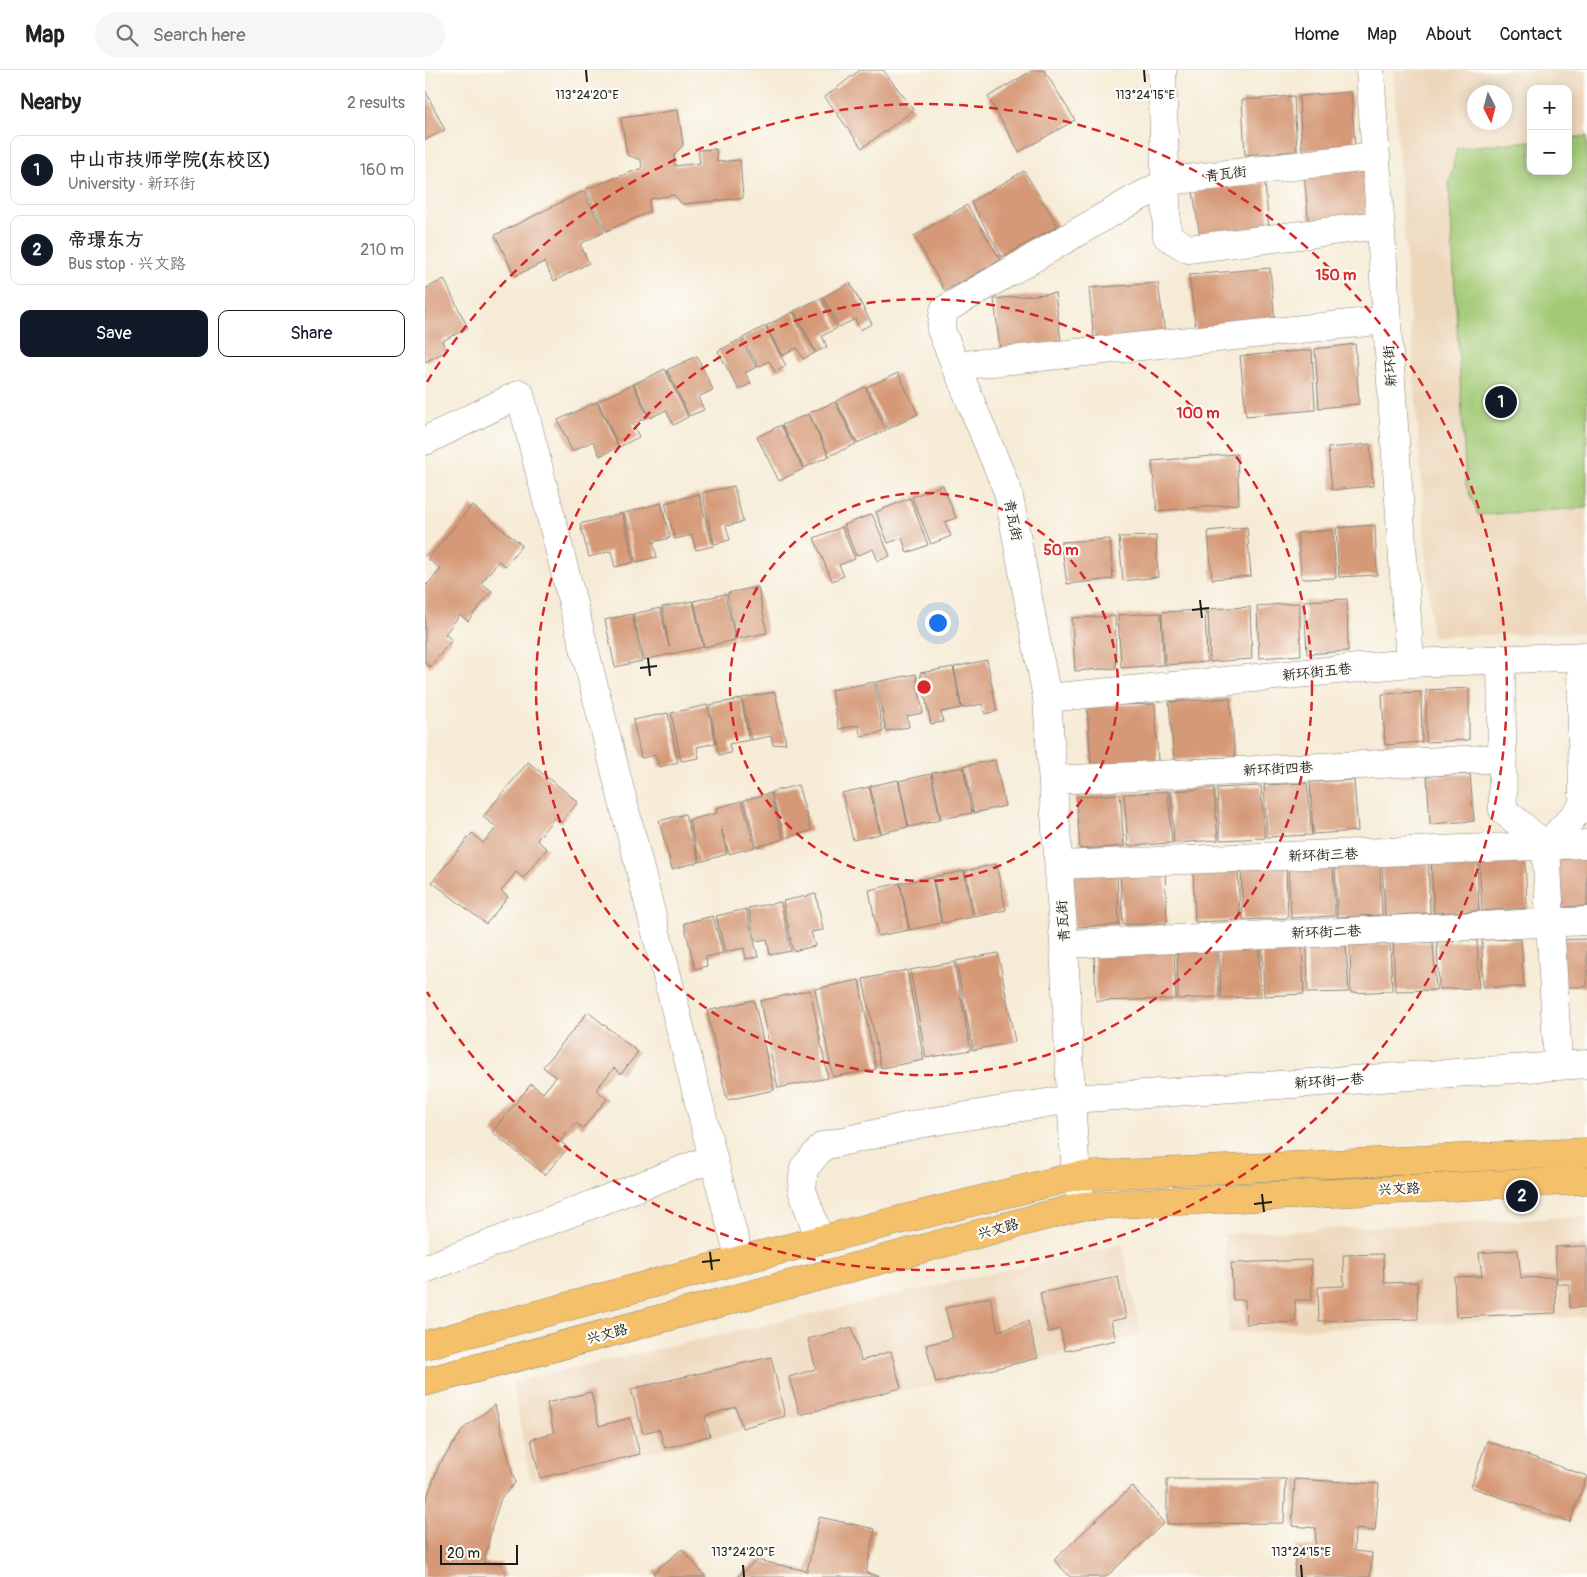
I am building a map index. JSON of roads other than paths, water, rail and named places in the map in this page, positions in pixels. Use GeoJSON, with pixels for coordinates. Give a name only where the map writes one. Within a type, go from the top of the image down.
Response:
{"type":"FeatureCollection","features":[{"type":"Feature","properties":{"kind":"main road","name":"兴文路"},"geometry":{"type":"LineString","coordinates":[[425,1345],[740,1260],[1076,1176],[1587,1152]]}},
{"type":"Feature","properties":{"kind":"main road","name":"兴文路"},"geometry":{"type":"LineString","coordinates":[[425,1382],[1082,1206],[1587,1180]]}},
{"type":"Feature","properties":{"kind":"street"},"geometry":{"type":"LineString","coordinates":[[1162,70],[1167,236],[1188,249],[1380,224]]}},
{"type":"Feature","properties":{"kind":"street","name":"新环街"},"geometry":{"type":"LineString","coordinates":[[1370,70],[1410,663]]}},
{"type":"Feature","properties":{"kind":"street","name":"青瓦街"},"geometry":{"type":"LineString","coordinates":[[1082,1206],[1076,1176],[1064,944],[1047,698],[1007,492],[941,330],[944,310],[1170,181],[1376,156]]}},
{"type":"Feature","properties":{"kind":"street"},"geometry":{"type":"LineString","coordinates":[[955,366],[1387,320]]}},
{"type":"Feature","properties":{"kind":"street"},"geometry":{"type":"LineString","coordinates":[[425,441],[520,394],[740,1260]]}},
{"type":"Feature","properties":{"kind":"street"},"geometry":{"type":"LineString","coordinates":[[1546,846],[1583,806],[1585,751],[1584,656]]}},
{"type":"Feature","properties":{"kind":"street","name":"新环街五巷"},"geometry":{"type":"LineString","coordinates":[[1047,698],[1410,663],[1584,656]]}},
{"type":"Feature","properties":{"kind":"street"},"geometry":{"type":"LineString","coordinates":[[1501,659],[1503,810],[1546,846],[1558,1065]]}},
{"type":"Feature","properties":{"kind":"street","name":"新环街四巷"},"geometry":{"type":"LineString","coordinates":[[1053,780],[1503,758]]}},
{"type":"Feature","properties":{"kind":"street","name":"新环街三巷"},"geometry":{"type":"LineString","coordinates":[[1059,865],[1587,844]]}},
{"type":"Feature","properties":{"kind":"street","name":"新环街二巷"},"geometry":{"type":"LineString","coordinates":[[1064,944],[1587,921]]}},
{"type":"Feature","properties":{"kind":"street","name":"新环街一巷"},"geometry":{"type":"LineString","coordinates":[[820,1240],[802,1190],[804,1168],[823,1146],[918,1124],[1071,1100],[1587,1064]]}},
{"type":"Feature","properties":{"kind":"street"},"geometry":{"type":"LineString","coordinates":[[425,1269],[713,1158]]}},
{"type":"Feature","properties":{"kind":"place","name":"中山市技师学院(东校区)"},"geometry":{"type":"Point","coordinates":[1501,402]}},
{"type":"Feature","properties":{"kind":"place","name":"帝璟东方"},"geometry":{"type":"Point","coordinates":[1522,1196]}}]}
